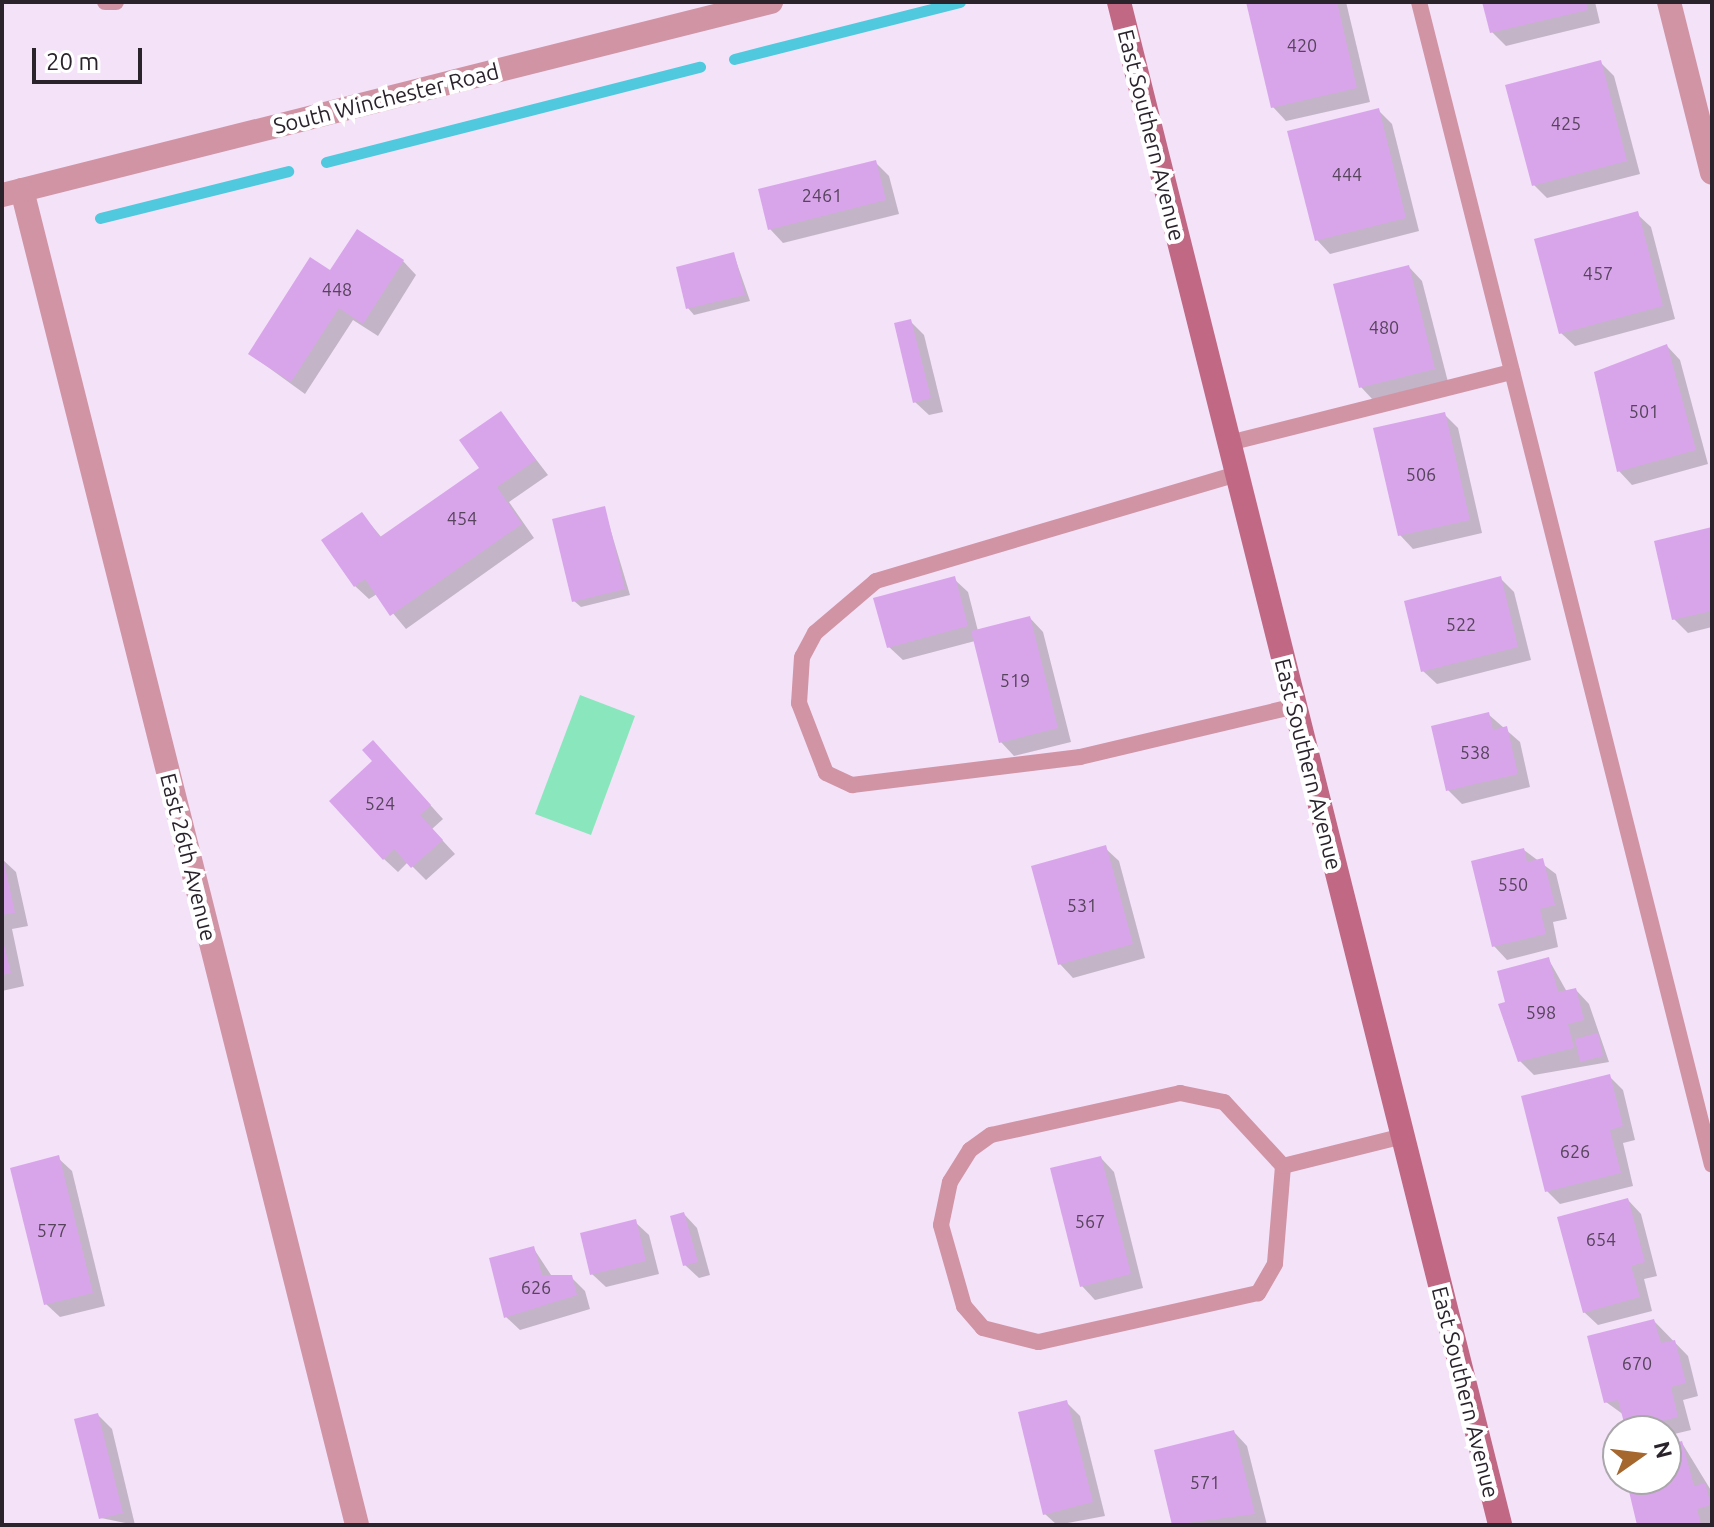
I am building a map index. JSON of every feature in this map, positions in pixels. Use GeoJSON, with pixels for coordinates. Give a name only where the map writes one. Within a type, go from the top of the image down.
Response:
{"type":"FeatureCollection","features":[{"type":"Feature","properties":{"kind":"main road","name":"East Southern Avenue"},"geometry":{"type":"LineString","coordinates":[[1119,2],[1500,1525]]}},
{"type":"Feature","properties":{"kind":"street","name":"South Winchester Road"},"geometry":{"type":"LineString","coordinates":[[12,192],[771,2]]}},
{"type":"Feature","properties":{"kind":"street"},"geometry":{"type":"LineString","coordinates":[[1669,2],[1712,173]]}},
{"type":"Feature","properties":{"kind":"street","name":"East 26th Avenue"},"geometry":{"type":"LineString","coordinates":[[12,192],[357,1525]]}},
{"type":"Feature","properties":{"kind":"lane"},"geometry":{"type":"LineString","coordinates":[[1419,2],[1712,1165]]}},
{"type":"Feature","properties":{"kind":"lane"},"geometry":{"type":"LineString","coordinates":[[1229,443],[1512,372]]}},
{"type":"Feature","properties":{"kind":"lane"},"geometry":{"type":"LineString","coordinates":[[1237,474],[876,581],[815,633],[802,657],[799,703],[826,773],[852,785],[1080,757],[1295,706]]}},
{"type":"Feature","properties":{"kind":"lane"},"geometry":{"type":"LineString","coordinates":[[1180,1093],[1224,1102],[1283,1166],[1281,1235],[1258,1293],[1038,1342],[983,1328],[964,1306],[941,1225],[950,1182],[970,1150],[991,1135],[1180,1093]]}},
{"type":"Feature","properties":{"kind":"lane"},"geometry":{"type":"LineString","coordinates":[[1283,1166],[1403,1136]]}},
{"type":"Feature","properties":{"kind":"green space"},"geometry":{"type":"Polygon","coordinates":[[[580,695],[635,716],[591,835],[535,814],[580,695]]]}},
{"type":"Feature","properties":{"kind":"building"},"geometry":{"type":"Polygon","coordinates":[[[1246,2],[1337,2],[1357,88],[1271,108],[1246,2]]]}},
{"type":"Feature","properties":{"kind":"building"},"geometry":{"type":"Polygon","coordinates":[[[1482,2],[1586,2],[1588,10],[1490,33],[1482,2]]]}},
{"type":"Feature","properties":{"kind":"building"},"geometry":{"type":"Polygon","coordinates":[[[1601,60],[1627,161],[1532,186],[1505,85],[1601,60]]]}},
{"type":"Feature","properties":{"kind":"building"},"geometry":{"type":"Polygon","coordinates":[[[1379,108],[1406,218],[1315,241],[1287,131],[1379,108]]]}},
{"type":"Feature","properties":{"kind":"building"},"geometry":{"type":"Polygon","coordinates":[[[876,160],[886,200],[768,230],[758,189],[876,160]]]}},
{"type":"Feature","properties":{"kind":"building"},"geometry":{"type":"Polygon","coordinates":[[[1638,211],[1663,306],[1559,334],[1534,239],[1638,211]]]}},
{"type":"Feature","properties":{"kind":"building"},"geometry":{"type":"Polygon","coordinates":[[[357,229],[404,260],[363,324],[339,308],[291,382],[248,354],[310,257],[330,270],[357,229]]]}},
{"type":"Feature","properties":{"kind":"building"},"geometry":{"type":"Polygon","coordinates":[[[734,252],[745,295],[686,309],[676,267],[734,252]]]}},
{"type":"Feature","properties":{"kind":"building"},"geometry":{"type":"Polygon","coordinates":[[[1409,265],[1435,369],[1359,388],[1333,284],[1409,265]]]}},
{"type":"Feature","properties":{"kind":"building"},"geometry":{"type":"Polygon","coordinates":[[[911,319],[931,398],[913,403],[894,323],[911,319]]]}},
{"type":"Feature","properties":{"kind":"building"},"geometry":{"type":"Polygon","coordinates":[[[1667,344],[1696,450],[1617,472],[1594,372],[1667,344]]]}},
{"type":"Feature","properties":{"kind":"building"},"geometry":{"type":"Polygon","coordinates":[[[501,411],[536,460],[497,487],[522,524],[390,616],[365,579],[354,587],[321,540],[362,512],[380,537],[479,468],[459,440],[501,411]]]}},
{"type":"Feature","properties":{"kind":"building"},"geometry":{"type":"Polygon","coordinates":[[[1445,412],[1470,520],[1398,536],[1373,428],[1445,412]]]}},
{"type":"Feature","properties":{"kind":"building"},"geometry":{"type":"Polygon","coordinates":[[[605,506],[625,589],[572,602],[552,519],[605,506]]]}},
{"type":"Feature","properties":{"kind":"building"},"geometry":{"type":"Polygon","coordinates":[[[1712,527],[1712,611],[1672,620],[1654,541],[1712,527]]]}},
{"type":"Feature","properties":{"kind":"building"},"geometry":{"type":"Polygon","coordinates":[[[955,576],[968,626],[887,648],[873,598],[955,576]]]}},
{"type":"Feature","properties":{"kind":"building"},"geometry":{"type":"Polygon","coordinates":[[[1501,576],[1518,647],[1421,672],[1404,601],[1501,576]]]}},
{"type":"Feature","properties":{"kind":"building"},"geometry":{"type":"Polygon","coordinates":[[[1030,616],[1058,728],[999,743],[971,631],[1030,616]]]}},
{"type":"Feature","properties":{"kind":"building"},"geometry":{"type":"Polygon","coordinates":[[[1489,712],[1493,730],[1507,726],[1518,774],[1446,791],[1431,726],[1489,712]]]}},
{"type":"Feature","properties":{"kind":"building"},"geometry":{"type":"Polygon","coordinates":[[[373,740],[431,805],[420,815],[443,840],[411,868],[394,849],[383,860],[329,801],[372,761],[362,750],[373,740]]]}},
{"type":"Feature","properties":{"kind":"building"},"geometry":{"type":"Polygon","coordinates":[[[1106,845],[1133,944],[1058,965],[1031,866],[1106,845]]]}},
{"type":"Feature","properties":{"kind":"building"},"geometry":{"type":"Polygon","coordinates":[[[1524,848],[1527,862],[1543,858],[1555,905],[1540,909],[1546,934],[1492,947],[1471,861],[1524,848]]]}},
{"type":"Feature","properties":{"kind":"building"},"geometry":{"type":"Polygon","coordinates":[[[2,858],[15,913],[2,915],[2,858]]]}},
{"type":"Feature","properties":{"kind":"building"},"geometry":{"type":"Polygon","coordinates":[[[2,936],[11,973],[2,975],[2,936]]]}},
{"type":"Feature","properties":{"kind":"building"},"geometry":{"type":"Polygon","coordinates":[[[1549,957],[1558,992],[1576,988],[1584,1020],[1568,1024],[1574,1048],[1518,1062],[1498,1004],[1505,1002],[1497,971],[1549,957]]]}},
{"type":"Feature","properties":{"kind":"building"},"geometry":{"type":"Polygon","coordinates":[[[1598,1033],[1603,1056],[1580,1062],[1575,1039],[1598,1033]]]}},
{"type":"Feature","properties":{"kind":"building"},"geometry":{"type":"Polygon","coordinates":[[[1610,1074],[1623,1126],[1610,1130],[1621,1173],[1545,1192],[1521,1096],[1610,1074]]]}},
{"type":"Feature","properties":{"kind":"building"},"geometry":{"type":"Polygon","coordinates":[[[59,1155],[93,1293],[44,1305],[10,1168],[59,1155]]]}},
{"type":"Feature","properties":{"kind":"building"},"geometry":{"type":"Polygon","coordinates":[[[1101,1156],[1131,1274],[1080,1287],[1050,1168],[1101,1156]]]}},
{"type":"Feature","properties":{"kind":"building"},"geometry":{"type":"Polygon","coordinates":[[[1628,1198],[1645,1262],[1631,1266],[1640,1297],[1583,1313],[1557,1217],[1628,1198]]]}},
{"type":"Feature","properties":{"kind":"building"},"geometry":{"type":"Polygon","coordinates":[[[684,1212],[698,1262],[683,1266],[670,1216],[684,1212]]]}},
{"type":"Feature","properties":{"kind":"building"},"geometry":{"type":"Polygon","coordinates":[[[636,1219],[646,1261],[590,1275],[580,1233],[636,1219]]]}},
{"type":"Feature","properties":{"kind":"building"},"geometry":{"type":"Polygon","coordinates":[[[534,1246],[542,1275],[572,1275],[577,1295],[504,1318],[489,1258],[534,1246]]]}},
{"type":"Feature","properties":{"kind":"building"},"geometry":{"type":"Polygon","coordinates":[[[1654,1319],[1661,1343],[1675,1340],[1686,1383],[1671,1387],[1678,1415],[1622,1415],[1618,1400],[1604,1403],[1587,1336],[1654,1319]]]}},
{"type":"Feature","properties":{"kind":"building"},"geometry":{"type":"Polygon","coordinates":[[[1067,1400],[1093,1502],[1043,1515],[1018,1412],[1067,1400]]]}},
{"type":"Feature","properties":{"kind":"building"},"geometry":{"type":"Polygon","coordinates":[[[98,1413],[123,1513],[99,1519],[74,1419],[98,1413]]]}},
{"type":"Feature","properties":{"kind":"building"},"geometry":{"type":"Polygon","coordinates":[[[1234,1430],[1255,1514],[1172,1525],[1154,1450],[1234,1430]]]}},
{"type":"Feature","properties":{"kind":"building"},"geometry":{"type":"Polygon","coordinates":[[[1682,1441],[1694,1486],[1705,1483],[1711,1505],[1697,1509],[1701,1525],[1637,1525],[1630,1495],[1682,1495],[1682,1441]]]}},
{"type":"Feature","properties":{"kind":"waterway"},"geometry":{"type":"LineString","coordinates":[[734,59],[960,2]]}},
{"type":"Feature","properties":{"kind":"waterway"},"geometry":{"type":"LineString","coordinates":[[326,162],[700,67]]}},
{"type":"Feature","properties":{"kind":"waterway"},"geometry":{"type":"LineString","coordinates":[[100,218],[288,171]]}}]}
